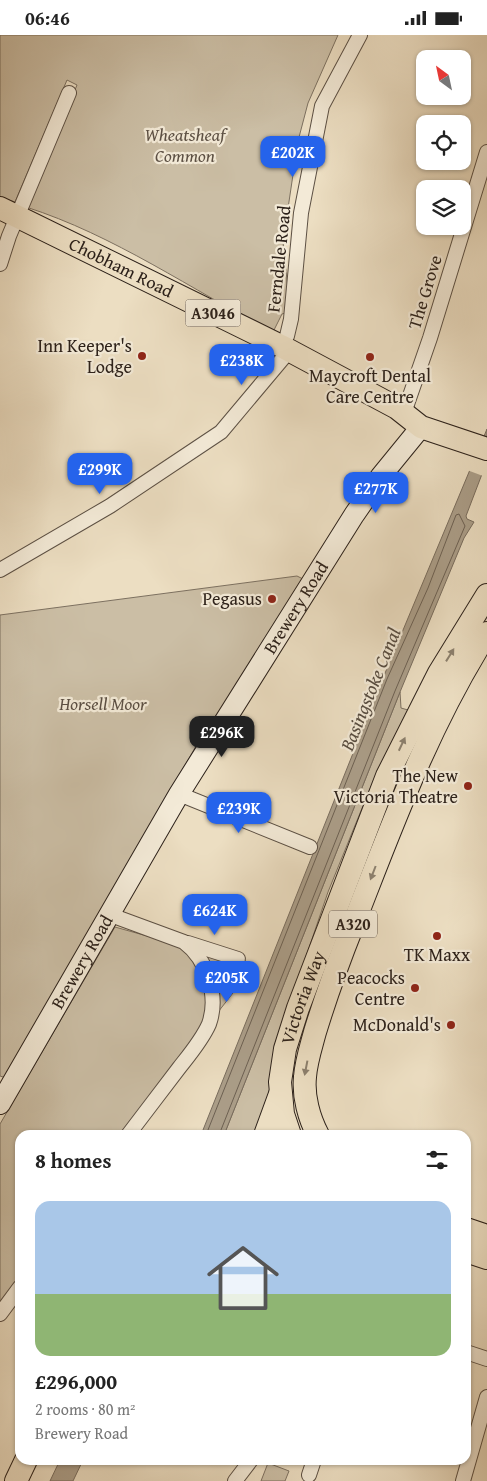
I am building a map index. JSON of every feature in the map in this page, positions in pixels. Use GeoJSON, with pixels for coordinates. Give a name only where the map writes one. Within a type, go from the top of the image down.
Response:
{"type":"FeatureCollection","features":[{"type":"Feature","properties":{"kind":"main road","name":"Chobham Road"},"geometry":{"type":"LineString","coordinates":[[9,211],[285,348],[413,420],[481,451]]}},
{"type":"Feature","properties":{"kind":"main road","name":"Victoria Way"},"geometry":{"type":"LineString","coordinates":[[288,1130],[280,1094],[285,1049],[298,1008],[387,776],[439,673],[487,595]]}},
{"type":"Feature","properties":{"kind":"main road","name":"Victoria Way"},"geometry":{"type":"LineString","coordinates":[[312,1130],[305,1092],[305,1075],[314,1038],[336,967],[445,703],[487,633]]}},
{"type":"Feature","properties":{"kind":"main road"},"geometry":{"type":"LineString","coordinates":[[267,1130],[280,1094]]}},
{"type":"Feature","properties":{"kind":"main road"},"geometry":{"type":"LineString","coordinates":[[471,1231],[487,1236]]}},
{"type":"Feature","properties":{"kind":"main road"},"geometry":{"type":"LineString","coordinates":[[471,1253],[487,1258]]}},
{"type":"Feature","properties":{"kind":"main road"},"geometry":{"type":"LineString","coordinates":[[16,1481],[24,1465]]}},
{"type":"Feature","properties":{"kind":"street","name":"Ferndale Road"},"geometry":{"type":"LineString","coordinates":[[0,570],[110,506],[221,432],[285,348],[291,319],[301,213],[322,106],[360,35]]}},
{"type":"Feature","properties":{"kind":"street"},"geometry":{"type":"LineString","coordinates":[[1,257],[9,211],[69,93]]}},
{"type":"Feature","properties":{"kind":"street","name":"The Grove"},"geometry":{"type":"LineString","coordinates":[[413,420],[430,339],[487,152]]}},
{"type":"Feature","properties":{"kind":"street","name":"Brewery Road"},"geometry":{"type":"LineString","coordinates":[[0,1104],[179,794],[413,420]]}},
{"type":"Feature","properties":{"kind":"street"},"geometry":{"type":"LineString","coordinates":[[179,794],[310,847]]}},
{"type":"Feature","properties":{"kind":"street"},"geometry":{"type":"LineString","coordinates":[[108,914],[238,959]]}},
{"type":"Feature","properties":{"kind":"street"},"geometry":{"type":"LineString","coordinates":[[132,1130],[200,1041],[209,1022],[213,1003],[207,975],[197,953],[184,941]]}},
{"type":"Feature","properties":{"kind":"street"},"geometry":{"type":"LineString","coordinates":[[0,1314],[15,1294]]}},
{"type":"Feature","properties":{"kind":"street"},"geometry":{"type":"LineString","coordinates":[[471,1354],[487,1359]]}},
{"type":"Feature","properties":{"kind":"street"},"geometry":{"type":"LineString","coordinates":[[471,1453],[487,1397]]}},
{"type":"Feature","properties":{"kind":"street"},"geometry":{"type":"LineString","coordinates":[[235,1481],[247,1465]]}},
{"type":"Feature","properties":{"kind":"street"},"geometry":{"type":"LineString","coordinates":[[309,1475],[312,1465]]}},
{"type":"Feature","properties":{"kind":"street"},"geometry":{"type":"LineString","coordinates":[[463,1481],[468,1465]]}},
{"type":"Feature","properties":{"kind":"green space","name":"Wheatsheaf Common"},"geometry":{"type":"Polygon","coordinates":[[[0,35],[338,35],[308,103],[298,141],[283,242],[288,290],[285,313],[282,314],[273,332],[152,264],[90,232],[26,207],[77,85],[67,80],[15,202],[0,197],[0,35]]]}},
{"type":"Feature","properties":{"kind":"green space","name":"Horsell Moor"},"geometry":{"type":"Polygon","coordinates":[[[297,576],[307,581],[213,726],[200,739],[6,1078],[0,1076],[0,615],[297,576]]]}},
{"type":"Feature","properties":{"kind":"green space"},"geometry":{"type":"Polygon","coordinates":[[[400,692],[401,708],[408,710],[369,791],[328,892],[279,1036],[269,1092],[259,1130],[226,1130],[400,692]]]}},
{"type":"Feature","properties":{"kind":"green space"},"geometry":{"type":"Polygon","coordinates":[[[115,927],[254,966],[126,1130],[15,1130],[15,1286],[0,1306],[0,1124],[115,927]]]}},
{"type":"Feature","properties":{"kind":"green space"},"geometry":{"type":"Polygon","coordinates":[[[267,1465],[273,1465],[289,1471],[285,1481],[261,1481],[267,1465]]]}},
{"type":"Feature","properties":{"kind":"water","name":"Basingstoke Canal"},"geometry":{"type":"Polygon","coordinates":[[[487,429],[487,461],[466,516],[467,519],[474,522],[464,538],[400,692],[226,1130],[203,1130],[383,678],[487,429]]]}},
{"type":"Feature","properties":{"kind":"water"},"geometry":{"type":"Polygon","coordinates":[[[58,1465],[81,1465],[73,1481],[50,1481],[58,1465]]]}},
{"type":"Feature","properties":{"kind":"pier"},"geometry":{"type":"Polygon","coordinates":[[[480,436],[487,439],[487,467],[483,476],[467,470],[480,436]]]}},
{"type":"Feature","properties":{"kind":"place","name":"Inn Keeper's Lodge"},"geometry":{"type":"Point","coordinates":[142,356]}},
{"type":"Feature","properties":{"kind":"place","name":"Maycroft Dental Care Centre"},"geometry":{"type":"Point","coordinates":[370,357]}},
{"type":"Feature","properties":{"kind":"place","name":"Pegasus"},"geometry":{"type":"Point","coordinates":[272,599]}},
{"type":"Feature","properties":{"kind":"place","name":"The New Victoria Theatre"},"geometry":{"type":"Point","coordinates":[468,786]}},
{"type":"Feature","properties":{"kind":"place","name":"TK Maxx"},"geometry":{"type":"Point","coordinates":[437,936]}},
{"type":"Feature","properties":{"kind":"place","name":"Peacocks Centre"},"geometry":{"type":"Point","coordinates":[415,988]}},
{"type":"Feature","properties":{"kind":"place","name":"McDonald's"},"geometry":{"type":"Point","coordinates":[451,1025]}}]}
